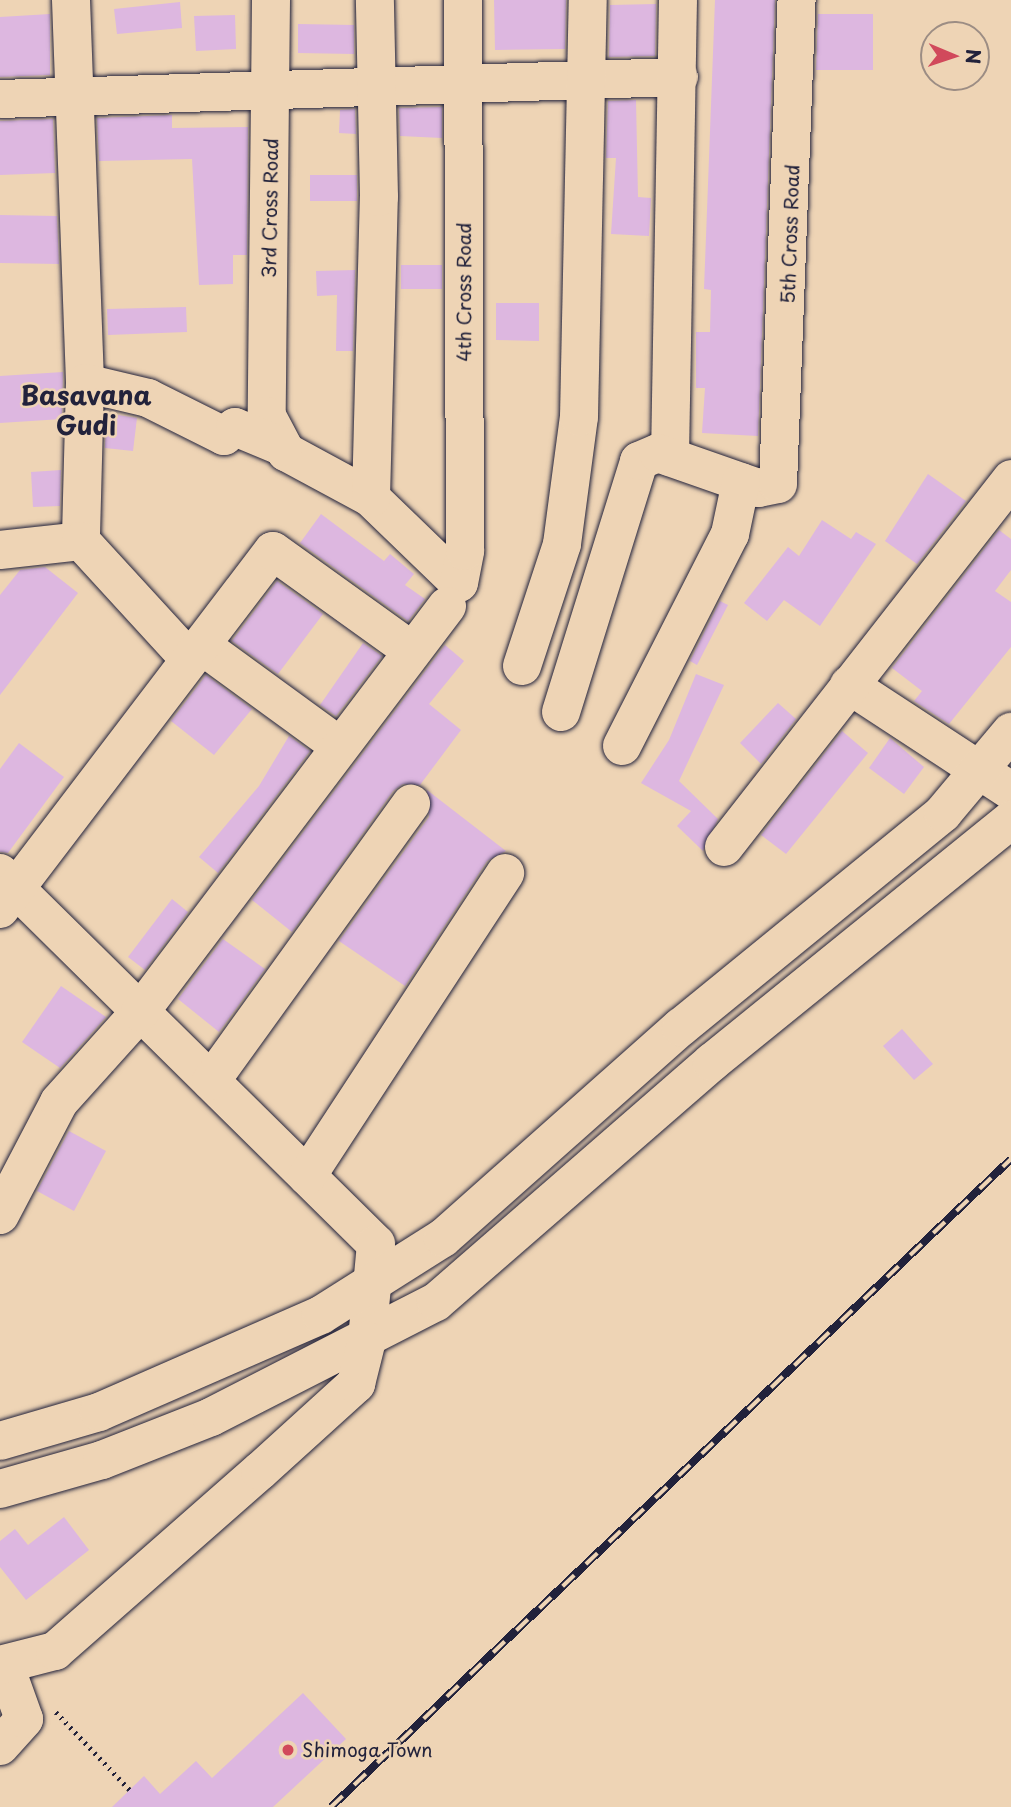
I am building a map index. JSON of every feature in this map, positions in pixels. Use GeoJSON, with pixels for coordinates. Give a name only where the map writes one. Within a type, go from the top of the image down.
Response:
{"type":"FeatureCollection","features":[{"type":"Feature","properties":{"kind":"street"},"geometry":{"type":"LineString","coordinates":[[71,0],[71,96],[85,383],[81,541],[195,652],[338,745]]}},
{"type":"Feature","properties":{"kind":"street","name":"3rd Cross Road"},"geometry":{"type":"LineString","coordinates":[[271,0],[275,432]]}},
{"type":"Feature","properties":{"kind":"street"},"geometry":{"type":"LineString","coordinates":[[371,498],[379,197],[374,87],[375,0]]}},
{"type":"Feature","properties":{"kind":"street","name":"4th Cross Road"},"geometry":{"type":"LineString","coordinates":[[453,595],[465,551],[463,0]]}},
{"type":"Feature","properties":{"kind":"street"},"geometry":{"type":"LineString","coordinates":[[522,666],[562,544],[579,417],[589,80],[588,0]]}},
{"type":"Feature","properties":{"kind":"street"},"geometry":{"type":"LineString","coordinates":[[670,457],[679,77],[678,0]]}},
{"type":"Feature","properties":{"kind":"street","name":"5th Cross Road"},"geometry":{"type":"LineString","coordinates":[[741,482],[772,489],[782,469],[797,0]]}},
{"type":"Feature","properties":{"kind":"street"},"geometry":{"type":"LineString","coordinates":[[0,99],[679,77]]}},
{"type":"Feature","properties":{"kind":"street"},"geometry":{"type":"LineString","coordinates":[[0,1215],[59,1102],[140,1012],[453,595],[371,498],[275,432],[235,426],[224,436],[148,398],[85,383]]}},
{"type":"Feature","properties":{"kind":"street"},"geometry":{"type":"LineString","coordinates":[[561,712],[635,470],[648,454],[670,457],[741,482],[730,534],[622,746]]}},
{"type":"Feature","properties":{"kind":"street"},"geometry":{"type":"LineString","coordinates":[[724,847],[1011,479]]}},
{"type":"Feature","properties":{"kind":"street"},"geometry":{"type":"LineString","coordinates":[[2,552],[81,541]]}},
{"type":"Feature","properties":{"kind":"street"},"geometry":{"type":"LineString","coordinates":[[0,1746],[24,1719],[2,1665],[55,1651],[356,1384],[367,1340],[376,1244],[140,1012],[6,890],[273,551],[412,651]]}},
{"type":"Feature","properties":{"kind":"street"},"geometry":{"type":"LineString","coordinates":[[849,685],[997,782]]}},
{"type":"Feature","properties":{"kind":"street"},"geometry":{"type":"LineString","coordinates":[[0,1441],[111,1407],[321,1315],[443,1238],[997,782],[1011,732]]}},
{"type":"Feature","properties":{"kind":"street"},"geometry":{"type":"LineString","coordinates":[[211,1081],[411,804]]}},
{"type":"Feature","properties":{"kind":"street"},"geometry":{"type":"LineString","coordinates":[[0,1489],[102,1460],[212,1417],[367,1340],[436,1302],[712,1062],[1011,820]]}},
{"type":"Feature","properties":{"kind":"street"},"geometry":{"type":"LineString","coordinates":[[307,1176],[505,873]]}},
{"type":"Feature","properties":{"kind":"path"},"geometry":{"type":"LineString","coordinates":[[45,1701],[130,1790]]}},
{"type":"Feature","properties":{"kind":"building"},"geometry":{"type":"Polygon","coordinates":[[[494,0],[566,0],[565,49],[495,50],[494,0]]]}},
{"type":"Feature","properties":{"kind":"building"},"geometry":{"type":"Polygon","coordinates":[[[715,0],[775,0],[758,436],[702,433],[705,388],[696,388],[696,332],[710,332],[711,290],[704,289],[715,0]]]}},
{"type":"Feature","properties":{"kind":"building"},"geometry":{"type":"Polygon","coordinates":[[[180,2],[182,28],[117,34],[114,9],[180,2]]]}},
{"type":"Feature","properties":{"kind":"building"},"geometry":{"type":"Polygon","coordinates":[[[656,4],[655,56],[609,57],[610,5],[656,4]]]}},
{"type":"Feature","properties":{"kind":"building"},"geometry":{"type":"Polygon","coordinates":[[[50,14],[50,75],[0,77],[0,17],[50,14]]]}},
{"type":"Feature","properties":{"kind":"building"},"geometry":{"type":"Polygon","coordinates":[[[818,14],[873,14],[873,70],[816,70],[818,14]]]}},
{"type":"Feature","properties":{"kind":"building"},"geometry":{"type":"Polygon","coordinates":[[[235,15],[236,49],[196,51],[194,16],[235,15]]]}},
{"type":"Feature","properties":{"kind":"building"},"geometry":{"type":"Polygon","coordinates":[[[298,24],[354,25],[354,54],[298,53],[298,24]]]}},
{"type":"Feature","properties":{"kind":"building"},"geometry":{"type":"Polygon","coordinates":[[[636,100],[638,197],[651,198],[649,236],[611,234],[616,158],[606,158],[608,101],[636,100]]]}},
{"type":"Feature","properties":{"kind":"building"},"geometry":{"type":"Polygon","coordinates":[[[442,107],[442,138],[400,136],[399,108],[442,107]]]}},
{"type":"Feature","properties":{"kind":"building"},"geometry":{"type":"Polygon","coordinates":[[[355,109],[356,134],[339,133],[340,110],[355,109]]]}},
{"type":"Feature","properties":{"kind":"building"},"geometry":{"type":"Polygon","coordinates":[[[172,115],[172,128],[248,127],[247,255],[233,255],[233,284],[199,285],[192,159],[99,161],[97,118],[172,115]]]}},
{"type":"Feature","properties":{"kind":"building"},"geometry":{"type":"Polygon","coordinates":[[[53,119],[55,173],[0,175],[0,121],[53,119]]]}},
{"type":"Feature","properties":{"kind":"building"},"geometry":{"type":"Polygon","coordinates":[[[310,175],[357,175],[357,201],[310,201],[310,175]]]}},
{"type":"Feature","properties":{"kind":"building"},"geometry":{"type":"Polygon","coordinates":[[[0,215],[57,216],[59,264],[0,263],[0,215]]]}},
{"type":"Feature","properties":{"kind":"building"},"geometry":{"type":"Polygon","coordinates":[[[401,265],[442,265],[442,289],[401,289],[401,265]]]}},
{"type":"Feature","properties":{"kind":"building"},"geometry":{"type":"Polygon","coordinates":[[[355,270],[353,351],[336,351],[337,295],[317,296],[316,271],[355,270]]]}},
{"type":"Feature","properties":{"kind":"building"},"geometry":{"type":"Polygon","coordinates":[[[496,303],[539,303],[539,341],[496,340],[496,303]]]}},
{"type":"Feature","properties":{"kind":"building"},"geometry":{"type":"Polygon","coordinates":[[[186,307],[187,332],[108,335],[107,309],[186,307]]]}},
{"type":"Feature","properties":{"kind":"building"},"geometry":{"type":"Polygon","coordinates":[[[63,372],[62,419],[0,423],[0,376],[63,372]]]}},
{"type":"Feature","properties":{"kind":"building"},"geometry":{"type":"Polygon","coordinates":[[[106,413],[137,418],[133,451],[105,448],[106,413]]]}},
{"type":"Feature","properties":{"kind":"building"},"geometry":{"type":"Polygon","coordinates":[[[61,470],[60,506],[33,507],[31,472],[61,470]]]}},
{"type":"Feature","properties":{"kind":"building"},"geometry":{"type":"Polygon","coordinates":[[[928,474],[966,501],[917,564],[885,541],[928,474]]]}},
{"type":"Feature","properties":{"kind":"building"},"geometry":{"type":"Polygon","coordinates":[[[321,514],[384,561],[390,554],[414,574],[405,585],[425,599],[408,621],[300,543],[321,514]]]}},
{"type":"Feature","properties":{"kind":"building"},"geometry":{"type":"Polygon","coordinates":[[[822,520],[851,539],[856,532],[876,544],[820,626],[784,600],[767,621],[744,603],[788,547],[799,556],[822,520]]]}},
{"type":"Feature","properties":{"kind":"building"},"geometry":{"type":"Polygon","coordinates":[[[999,530],[1011,539],[1011,570],[995,591],[1011,602],[1011,647],[949,724],[914,701],[922,691],[892,668],[999,530]]]}},
{"type":"Feature","properties":{"kind":"building"},"geometry":{"type":"Polygon","coordinates":[[[45,567],[78,593],[0,695],[0,595],[20,570],[45,567]]]}},
{"type":"Feature","properties":{"kind":"building"},"geometry":{"type":"Polygon","coordinates":[[[277,581],[323,614],[278,674],[232,641],[277,581]]]}},
{"type":"Feature","properties":{"kind":"building"},"geometry":{"type":"Polygon","coordinates":[[[720,601],[728,605],[697,665],[690,661],[720,601]]]}},
{"type":"Feature","properties":{"kind":"building"},"geometry":{"type":"Polygon","coordinates":[[[363,643],[382,656],[336,716],[320,705],[363,643]]]}},
{"type":"Feature","properties":{"kind":"building"},"geometry":{"type":"Polygon","coordinates":[[[445,645],[464,661],[429,704],[461,730],[420,785],[403,784],[393,791],[292,932],[252,900],[445,645]]]}},
{"type":"Feature","properties":{"kind":"building"},"geometry":{"type":"Polygon","coordinates":[[[696,674],[724,685],[679,781],[718,819],[703,851],[677,826],[691,811],[641,783],[669,740],[696,674]]]}},
{"type":"Feature","properties":{"kind":"building"},"geometry":{"type":"Polygon","coordinates":[[[206,675],[252,709],[214,755],[171,721],[206,675]]]}},
{"type":"Feature","properties":{"kind":"building"},"geometry":{"type":"Polygon","coordinates":[[[778,703],[796,719],[761,764],[740,743],[778,703]]]}},
{"type":"Feature","properties":{"kind":"building"},"geometry":{"type":"Polygon","coordinates":[[[842,731],[868,753],[786,854],[761,835],[842,731]]]}},
{"type":"Feature","properties":{"kind":"building"},"geometry":{"type":"Polygon","coordinates":[[[289,736],[310,751],[218,873],[199,857],[259,786],[289,736]]]}},
{"type":"Feature","properties":{"kind":"building"},"geometry":{"type":"Polygon","coordinates":[[[890,738],[924,767],[904,794],[869,768],[890,738]]]}},
{"type":"Feature","properties":{"kind":"building"},"geometry":{"type":"Polygon","coordinates":[[[19,743],[64,777],[8,853],[0,852],[0,769],[19,743]]]}},
{"type":"Feature","properties":{"kind":"building"},"geometry":{"type":"Polygon","coordinates":[[[427,790],[506,851],[487,861],[405,986],[339,941],[429,817],[427,790]]]}},
{"type":"Feature","properties":{"kind":"building"},"geometry":{"type":"Polygon","coordinates":[[[172,899],[188,912],[145,970],[128,957],[172,899]]]}},
{"type":"Feature","properties":{"kind":"building"},"geometry":{"type":"Polygon","coordinates":[[[223,939],[265,969],[219,1032],[178,999],[223,939]]]}},
{"type":"Feature","properties":{"kind":"building"},"geometry":{"type":"Polygon","coordinates":[[[61,986],[106,1017],[60,1068],[22,1042],[61,986]]]}},
{"type":"Feature","properties":{"kind":"building"},"geometry":{"type":"Polygon","coordinates":[[[902,1029],[933,1064],[914,1080],[883,1046],[902,1029]]]}},
{"type":"Feature","properties":{"kind":"building"},"geometry":{"type":"Polygon","coordinates":[[[69,1131],[106,1151],[74,1211],[37,1191],[69,1131]]]}},
{"type":"Feature","properties":{"kind":"building"},"geometry":{"type":"Polygon","coordinates":[[[64,1517],[89,1550],[26,1600],[0,1567],[0,1541],[15,1529],[28,1545],[64,1517]]]}},
{"type":"Feature","properties":{"kind":"building","name":"Shimoga Town"},"geometry":{"type":"Polygon","coordinates":[[[303,1693],[346,1739],[273,1807],[112,1807],[144,1776],[160,1794],[196,1761],[212,1778],[303,1693]]]}},
{"type":"Feature","properties":{"kind":"railway"},"geometry":{"type":"LineString","coordinates":[[331,1807],[1011,1159]]}},
{"type":"Feature","properties":{"kind":"place","name":"Shimoga Town"},"geometry":{"type":"Point","coordinates":[288,1750]}},
{"type":"Feature","properties":{"kind":"district","name":"Basavana Gudi"},"geometry":{"type":"Point","coordinates":[86,410]}}]}
